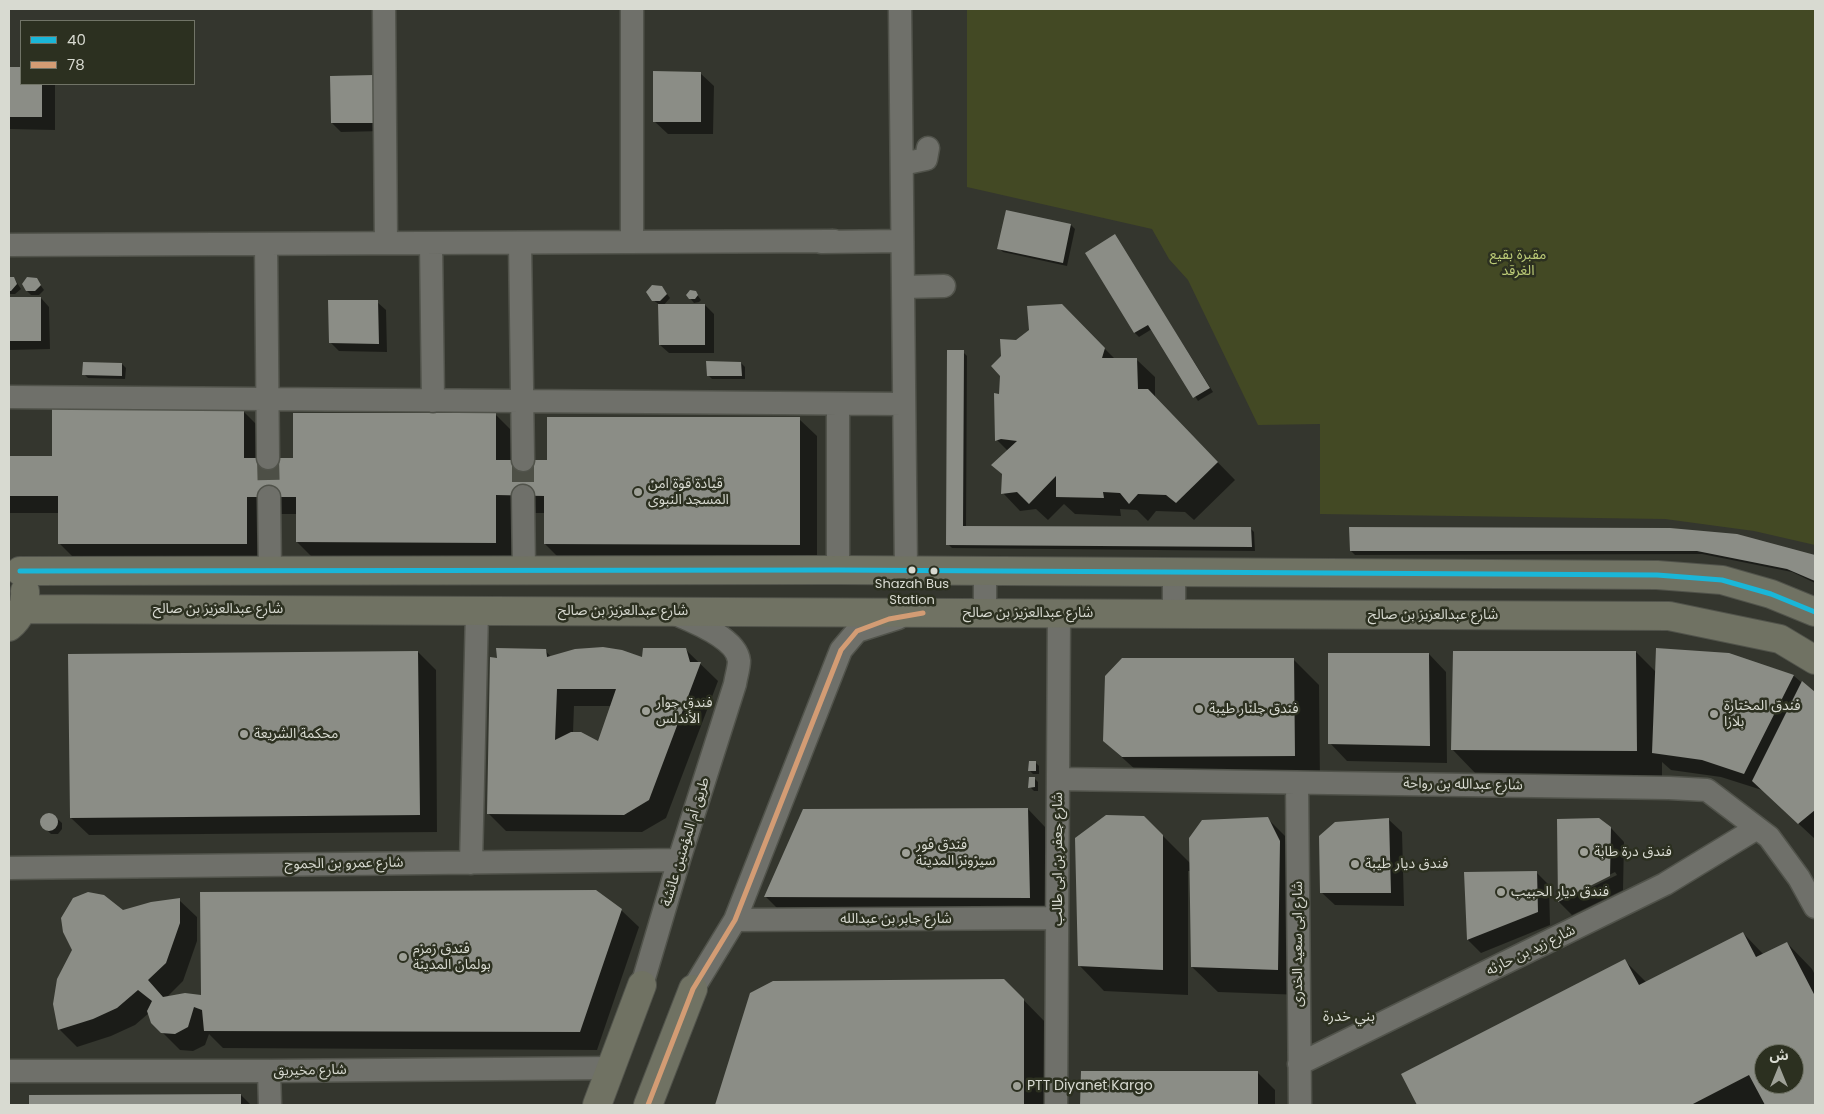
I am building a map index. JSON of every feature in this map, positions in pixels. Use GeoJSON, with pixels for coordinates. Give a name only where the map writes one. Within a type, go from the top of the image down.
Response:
{"type":"FeatureCollection","features":[{"type":"Feature","properties":{"kind":"main road","name":"شارع عبدالعزيز بن صالح"},"geometry":{"type":"LineString","coordinates":[[14,566],[270,571],[985,570],[1657,575],[1722,580],[1771,594],[1815,612]]}},
{"type":"Feature","properties":{"kind":"main road","name":"شارع عبدالعزيز بن صالح"},"geometry":{"type":"LineString","coordinates":[[14,566],[25,583],[26,596],[16,618],[477,611],[1669,616],[1780,639],[1815,660]]}},
{"type":"Feature","properties":{"kind":"main road","name":"طريق أم المؤمنين عائشة"},"geometry":{"type":"LineString","coordinates":[[597,1105],[642,984]]}},
{"type":"Feature","properties":{"kind":"main road"},"geometry":{"type":"LineString","coordinates":[[648,1105],[692,989]]}},
{"type":"Feature","properties":{"kind":"street"},"geometry":{"type":"LineString","coordinates":[[384,9],[386,243]]}},
{"type":"Feature","properties":{"kind":"street"},"geometry":{"type":"LineString","coordinates":[[632,9],[632,242]]}},
{"type":"Feature","properties":{"kind":"street"},"geometry":{"type":"LineString","coordinates":[[900,9],[906,570]]}},
{"type":"Feature","properties":{"kind":"street"},"geometry":{"type":"LineString","coordinates":[[902,164],[926,159],[928,148]]}},
{"type":"Feature","properties":{"kind":"street"},"geometry":{"type":"LineString","coordinates":[[9,245],[902,241]]}},
{"type":"Feature","properties":{"kind":"street"},"geometry":{"type":"LineString","coordinates":[[432,243],[433,401]]}},
{"type":"Feature","properties":{"kind":"street"},"geometry":{"type":"LineString","coordinates":[[520,243],[523,460]]}},
{"type":"Feature","properties":{"kind":"street"},"geometry":{"type":"LineString","coordinates":[[266,244],[268,458]]}},
{"type":"Feature","properties":{"kind":"street"},"geometry":{"type":"LineString","coordinates":[[903,286],[944,286]]}},
{"type":"Feature","properties":{"kind":"street"},"geometry":{"type":"LineString","coordinates":[[9,397],[904,404]]}},
{"type":"Feature","properties":{"kind":"street"},"geometry":{"type":"LineString","coordinates":[[838,404],[838,570]]}},
{"type":"Feature","properties":{"kind":"street"},"geometry":{"type":"LineString","coordinates":[[268,496],[270,571]]}},
{"type":"Feature","properties":{"kind":"street"},"geometry":{"type":"LineString","coordinates":[[523,496],[524,571]]}},
{"type":"Feature","properties":{"kind":"street"},"geometry":{"type":"LineString","coordinates":[[985,570],[985,613]]}},
{"type":"Feature","properties":{"kind":"street"},"geometry":{"type":"LineString","coordinates":[[1174,572],[1174,614]]}},
{"type":"Feature","properties":{"kind":"street"},"geometry":{"type":"LineString","coordinates":[[471,863],[477,611]]}},
{"type":"Feature","properties":{"kind":"street","name":"طريق أم المؤمنين عائشة"},"geometry":{"type":"LineString","coordinates":[[642,984],[735,684],[739,660],[731,644],[703,626],[670,611]]}},
{"type":"Feature","properties":{"kind":"street"},"geometry":{"type":"LineString","coordinates":[[692,989],[735,920],[841,650],[857,631],[889,619],[923,613]]}},
{"type":"Feature","properties":{"kind":"street","name":"شارع جعفر بن ابى طالب"},"geometry":{"type":"LineString","coordinates":[[1056,1105],[1059,614]]}},
{"type":"Feature","properties":{"kind":"street","name":"شارع عبدالله بن رواحة"},"geometry":{"type":"LineString","coordinates":[[1058,779],[1707,790],[1769,837],[1794,871],[1815,907]]}},
{"type":"Feature","properties":{"kind":"street","name":"شارع ابى سعيد الخدرى"},"geometry":{"type":"LineString","coordinates":[[1297,782],[1300,1105]]}},
{"type":"Feature","properties":{"kind":"street","name":"شارع زيد بن حارثه"},"geometry":{"type":"LineString","coordinates":[[1299,1064],[1665,884],[1757,828]]}},
{"type":"Feature","properties":{"kind":"street","name":"شارع عمرو بن الجموح"},"geometry":{"type":"LineString","coordinates":[[9,868],[679,860]]}},
{"type":"Feature","properties":{"kind":"street","name":"شارع جابر بن عبدالله"},"geometry":{"type":"LineString","coordinates":[[735,920],[1057,918]]}},
{"type":"Feature","properties":{"kind":"street","name":"شارع مخيريق"},"geometry":{"type":"LineString","coordinates":[[9,1071],[611,1068]]}},
{"type":"Feature","properties":{"kind":"street"},"geometry":{"type":"LineString","coordinates":[[269,1071],[270,1105]]}},
{"type":"Feature","properties":{"kind":"green space","name":"مقبرة بقيع الغرقد"},"geometry":{"type":"Polygon","coordinates":[[[967,9],[1815,9],[1815,545],[1754,531],[1665,519],[1320,514],[1320,424],[1258,425],[1188,280],[1169,259],[1152,229],[967,187],[967,9]]]}},
{"type":"Feature","properties":{"kind":"building"},"geometry":{"type":"Polygon","coordinates":[[[9,67],[20,67],[20,85],[42,85],[42,117],[9,117],[9,67]]]}},
{"type":"Feature","properties":{"kind":"building"},"geometry":{"type":"Polygon","coordinates":[[[653,71],[701,72],[701,122],[653,122],[653,71]]]}},
{"type":"Feature","properties":{"kind":"building"},"geometry":{"type":"Polygon","coordinates":[[[374,75],[374,123],[331,123],[330,76],[374,75]]]}},
{"type":"Feature","properties":{"kind":"building"},"geometry":{"type":"Polygon","coordinates":[[[1006,210],[1071,224],[1063,263],[997,249],[1006,210]]]}},
{"type":"Feature","properties":{"kind":"building"},"geometry":{"type":"Polygon","coordinates":[[[1115,234],[1210,388],[1193,398],[1148,325],[1134,333],[1085,253],[1115,234]]]}},
{"type":"Feature","properties":{"kind":"building"},"geometry":{"type":"Polygon","coordinates":[[[9,277],[14,277],[17,284],[11,291],[9,291],[9,277]]]}},
{"type":"Feature","properties":{"kind":"building"},"geometry":{"type":"Polygon","coordinates":[[[27,277],[37,278],[41,285],[35,291],[26,291],[22,284],[27,277]]]}},
{"type":"Feature","properties":{"kind":"building"},"geometry":{"type":"Polygon","coordinates":[[[652,285],[662,286],[667,294],[660,301],[652,301],[646,292],[652,285]]]}},
{"type":"Feature","properties":{"kind":"building"},"geometry":{"type":"Polygon","coordinates":[[[690,290],[696,291],[698,295],[695,299],[689,299],[686,295],[690,290]]]}},
{"type":"Feature","properties":{"kind":"building"},"geometry":{"type":"Polygon","coordinates":[[[9,297],[41,297],[41,341],[9,341],[9,297]]]}},
{"type":"Feature","properties":{"kind":"building"},"geometry":{"type":"Polygon","coordinates":[[[328,300],[378,300],[379,344],[329,343],[328,300]]]}},
{"type":"Feature","properties":{"kind":"building"},"geometry":{"type":"Polygon","coordinates":[[[658,304],[705,304],[705,345],[659,345],[658,304]]]}},
{"type":"Feature","properties":{"kind":"building"},"geometry":{"type":"Polygon","coordinates":[[[1062,304],[1105,348],[1102,358],[1137,358],[1138,389],[1148,389],[1218,462],[1176,503],[1166,495],[1138,494],[1129,504],[1120,493],[1103,492],[1104,498],[1056,497],[1056,476],[1029,504],[1017,492],[1001,494],[1002,474],[991,465],[1017,441],[1001,439],[995,441],[994,393],[999,394],[1000,376],[991,366],[1001,356],[1000,339],[1016,340],[1029,330],[1027,306],[1062,304]]]}},
{"type":"Feature","properties":{"kind":"building"},"geometry":{"type":"Polygon","coordinates":[[[947,350],[964,350],[963,526],[1251,527],[1252,547],[946,545],[947,350]]]}},
{"type":"Feature","properties":{"kind":"building"},"geometry":{"type":"Polygon","coordinates":[[[706,361],[741,362],[742,376],[707,376],[706,361]]]}},
{"type":"Feature","properties":{"kind":"building"},"geometry":{"type":"Polygon","coordinates":[[[83,362],[122,363],[122,376],[82,375],[83,362]]]}},
{"type":"Feature","properties":{"kind":"building"},"geometry":{"type":"Polygon","coordinates":[[[52,409],[244,410],[244,458],[293,458],[293,413],[496,413],[496,460],[547,460],[547,417],[800,417],[800,545],[544,544],[544,496],[496,495],[496,543],[296,542],[296,497],[247,497],[247,544],[58,544],[58,496],[9,496],[9,456],[52,456],[52,409]]]}},
{"type":"Feature","properties":{"kind":"building"},"geometry":{"type":"Polygon","coordinates":[[[1349,527],[1670,528],[1737,534],[1815,555],[1815,581],[1787,569],[1697,551],[1350,551],[1349,527]]]}},
{"type":"Feature","properties":{"kind":"building","name":"فندق جوار الأندلس"},"geometry":{"type":"Polygon","coordinates":[[[603,647],[622,650],[642,657],[643,648],[686,648],[690,662],[701,662],[649,800],[624,815],[487,814],[490,657],[497,658],[496,648],[546,649],[547,657],[575,649],[603,647]],[[557,689],[555,740],[571,732],[581,732],[598,741],[616,689],[557,689]]]}},
{"type":"Feature","properties":{"kind":"building","name":"فندق المختارة بلازا"},"geometry":{"type":"Polygon","coordinates":[[[1656,648],[1729,653],[1794,675],[1744,774],[1702,760],[1652,753],[1656,648]]]}},
{"type":"Feature","properties":{"kind":"building","name":"محكمة الشريعة"},"geometry":{"type":"Polygon","coordinates":[[[418,651],[420,815],[70,818],[68,654],[418,651]]]}},
{"type":"Feature","properties":{"kind":"building"},"geometry":{"type":"Polygon","coordinates":[[[1453,651],[1636,651],[1637,751],[1451,750],[1453,651]]]}},
{"type":"Feature","properties":{"kind":"building"},"geometry":{"type":"Polygon","coordinates":[[[1328,653],[1429,653],[1430,746],[1328,744],[1328,653]]]}},
{"type":"Feature","properties":{"kind":"building","name":"فندق جلنار طيبة"},"geometry":{"type":"Polygon","coordinates":[[[1122,658],[1294,658],[1295,756],[1122,757],[1103,741],[1105,676],[1122,658]]]}},
{"type":"Feature","properties":{"kind":"building"},"geometry":{"type":"Polygon","coordinates":[[[1802,681],[1815,692],[1815,810],[1798,824],[1752,781],[1802,681]]]}},
{"type":"Feature","properties":{"kind":"building"},"geometry":{"type":"Polygon","coordinates":[[[1029,761],[1036,761],[1036,771],[1028,771],[1029,761]]]}},
{"type":"Feature","properties":{"kind":"building"},"geometry":{"type":"Polygon","coordinates":[[[1029,777],[1035,777],[1035,787],[1028,788],[1029,777]]]}},
{"type":"Feature","properties":{"kind":"building","name":"فندق فور سيزونز المدينة"},"geometry":{"type":"Polygon","coordinates":[[[1028,808],[1030,898],[764,897],[803,809],[1028,808]]]}},
{"type":"Feature","properties":{"kind":"building"},"geometry":{"type":"Polygon","coordinates":[[[49,813],[55,816],[58,822],[55,828],[49,831],[43,828],[40,822],[43,816],[49,813]]]}},
{"type":"Feature","properties":{"kind":"building"},"geometry":{"type":"Polygon","coordinates":[[[1106,815],[1144,816],[1163,835],[1163,970],[1078,966],[1075,838],[1106,815]]]}},
{"type":"Feature","properties":{"kind":"building"},"geometry":{"type":"Polygon","coordinates":[[[1268,817],[1280,841],[1278,970],[1191,967],[1189,838],[1202,820],[1268,817]]]}},
{"type":"Feature","properties":{"kind":"building","name":"فندق ديار طيبة"},"geometry":{"type":"Polygon","coordinates":[[[1389,818],[1391,893],[1320,893],[1319,836],[1335,822],[1389,818]]]}},
{"type":"Feature","properties":{"kind":"building","name":"فندق درة طابة"},"geometry":{"type":"Polygon","coordinates":[[[1599,818],[1611,827],[1610,876],[1558,902],[1557,819],[1599,818]]]}},
{"type":"Feature","properties":{"kind":"building","name":"فندق ديار الحبيب"},"geometry":{"type":"Polygon","coordinates":[[[1537,871],[1538,912],[1467,940],[1464,872],[1537,871]]]}},
{"type":"Feature","properties":{"kind":"building","name":"فندق زمزم بولمان المدينة"},"geometry":{"type":"Polygon","coordinates":[[[596,890],[622,909],[580,1032],[204,1031],[202,1010],[194,1007],[188,1027],[175,1034],[161,1033],[151,1023],[147,1011],[152,1001],[138,990],[117,1008],[93,1019],[58,1030],[53,1004],[57,979],[72,950],[63,932],[61,918],[73,898],[88,892],[104,895],[123,910],[151,902],[180,898],[180,923],[166,963],[148,980],[163,997],[185,993],[201,995],[200,892],[596,890]]]}},
{"type":"Feature","properties":{"kind":"building"},"geometry":{"type":"Polygon","coordinates":[[[1743,932],[1756,957],[1787,942],[1815,996],[1815,1105],[1765,1105],[1759,1094],[1804,1094],[1804,1044],[1754,1044],[1754,1084],[1749,1075],[1691,1105],[1417,1105],[1401,1074],[1625,959],[1639,985],[1743,932]]]}},
{"type":"Feature","properties":{"kind":"building"},"geometry":{"type":"Polygon","coordinates":[[[1004,979],[1024,999],[1024,1105],[715,1105],[750,993],[773,981],[1004,979]]]}},
{"type":"Feature","properties":{"kind":"building"},"geometry":{"type":"Polygon","coordinates":[[[1081,1071],[1258,1071],[1258,1105],[1080,1105],[1081,1071]]]}},
{"type":"Feature","properties":{"kind":"building"},"geometry":{"type":"Polygon","coordinates":[[[241,1094],[241,1105],[29,1105],[29,1095],[241,1094]]]}},
{"type":"Feature","properties":{"kind":"tunnel"},"geometry":{"type":"LineString","coordinates":[[268,458],[269,497]]}},
{"type":"Feature","properties":{"kind":"tunnel"},"geometry":{"type":"LineString","coordinates":[[523,460],[523,496]]}},
{"type":"Feature","properties":{"kind":"transit line","name":"40"},"geometry":{"type":"LineString","coordinates":[[20,571],[838,570],[1657,575],[1722,580],[1771,594],[1815,612]]}},
{"type":"Feature","properties":{"kind":"transit line","name":"78"},"geometry":{"type":"LineString","coordinates":[[648,1105],[693,989],[735,920],[841,650],[857,631],[889,619],[923,613]]}},
{"type":"Feature","properties":{"kind":"place","name":"قيادة قوة امن المسجد النبوى"},"geometry":{"type":"Point","coordinates":[638,492]}},
{"type":"Feature","properties":{"kind":"place","name":"Shazah Bus Station"},"geometry":{"type":"Point","coordinates":[912,570]}},
{"type":"Feature","properties":{"kind":"place","name":"فندق جلنار طيبة"},"geometry":{"type":"Point","coordinates":[1199,709]}},
{"type":"Feature","properties":{"kind":"place","name":"فندق جوار الأندلس"},"geometry":{"type":"Point","coordinates":[646,711]}},
{"type":"Feature","properties":{"kind":"place","name":"فندق المختارة بلازا"},"geometry":{"type":"Point","coordinates":[1714,714]}},
{"type":"Feature","properties":{"kind":"place","name":"محكمة الشريعة"},"geometry":{"type":"Point","coordinates":[244,734]}},
{"type":"Feature","properties":{"kind":"place","name":"فندق درة طابة"},"geometry":{"type":"Point","coordinates":[1584,852]}},
{"type":"Feature","properties":{"kind":"place","name":"فندق فور سيزونز المدينة"},"geometry":{"type":"Point","coordinates":[906,853]}},
{"type":"Feature","properties":{"kind":"place","name":"فندق ديار طيبة"},"geometry":{"type":"Point","coordinates":[1355,864]}},
{"type":"Feature","properties":{"kind":"place","name":"فندق ديار الحبيب"},"geometry":{"type":"Point","coordinates":[1501,892]}},
{"type":"Feature","properties":{"kind":"place","name":"فندق زمزم بولمان المدينة"},"geometry":{"type":"Point","coordinates":[403,957]}},
{"type":"Feature","properties":{"kind":"place","name":"PTT Diyanet Kargo"},"geometry":{"type":"Point","coordinates":[1017,1086]}},
{"type":"Feature","properties":{"kind":"district","name":"بني خدرة"},"geometry":{"type":"Point","coordinates":[1349,1017]}}]}
